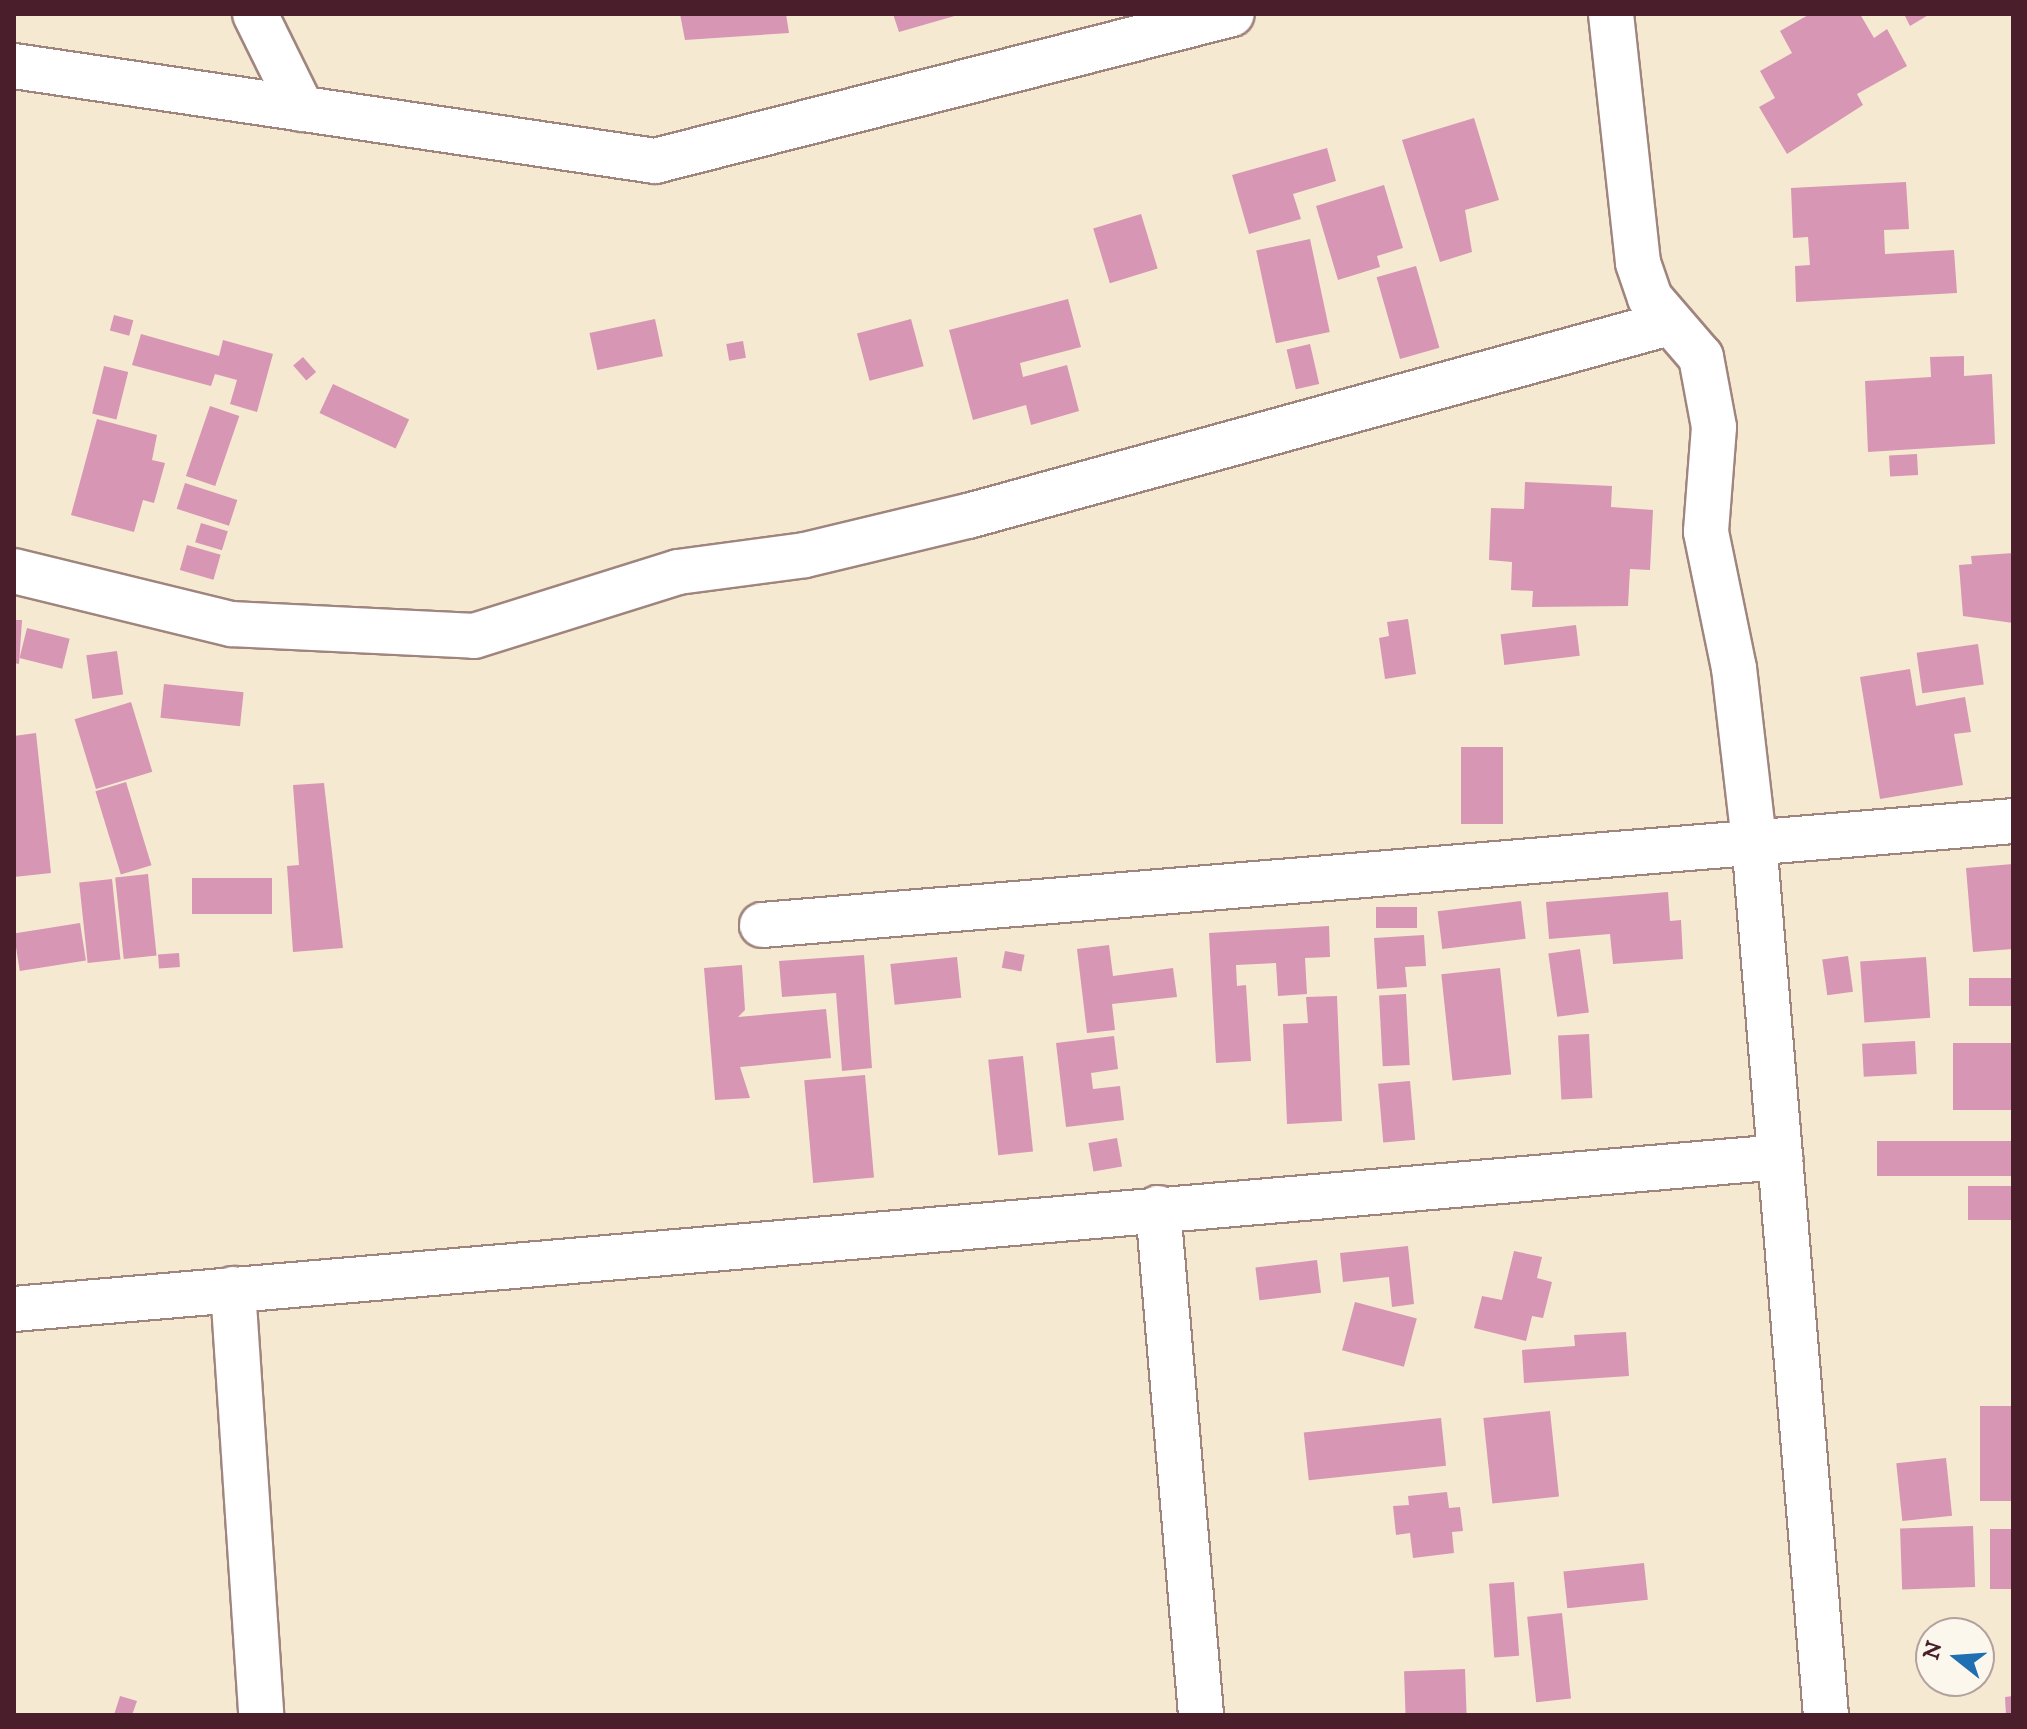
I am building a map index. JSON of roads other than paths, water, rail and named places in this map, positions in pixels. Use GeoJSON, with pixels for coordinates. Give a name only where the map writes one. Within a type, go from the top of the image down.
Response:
{"type":"FeatureCollection","features":[{"type":"Feature","properties":{"kind":"street"},"geometry":{"type":"LineString","coordinates":[[255,14],[302,109]]}},
{"type":"Feature","properties":{"kind":"street"},"geometry":{"type":"LineString","coordinates":[[14,66],[655,161],[1232,14]]}},
{"type":"Feature","properties":{"kind":"street"},"geometry":{"type":"LineString","coordinates":[[1611,14],[1630,220],[1650,298],[1701,357],[1714,427],[1706,532],[1734,668],[1754,840],[1826,1715]]}},
{"type":"Feature","properties":{"kind":"street"},"geometry":{"type":"LineString","coordinates":[[14,571],[232,624],[474,636],[678,572],[805,555],[968,516],[1669,323]]}},
{"type":"Feature","properties":{"kind":"street"},"geometry":{"type":"LineString","coordinates":[[762,925],[1754,840],[2013,821]]}},
{"type":"Feature","properties":{"kind":"street"},"geometry":{"type":"LineString","coordinates":[[14,1309],[1158,1208],[1780,1157]]}},
{"type":"Feature","properties":{"kind":"street"},"geometry":{"type":"LineString","coordinates":[[1158,1208],[1201,1715]]}},
{"type":"Feature","properties":{"kind":"street"},"geometry":{"type":"LineString","coordinates":[[233,1289],[261,1715]]}}]}
